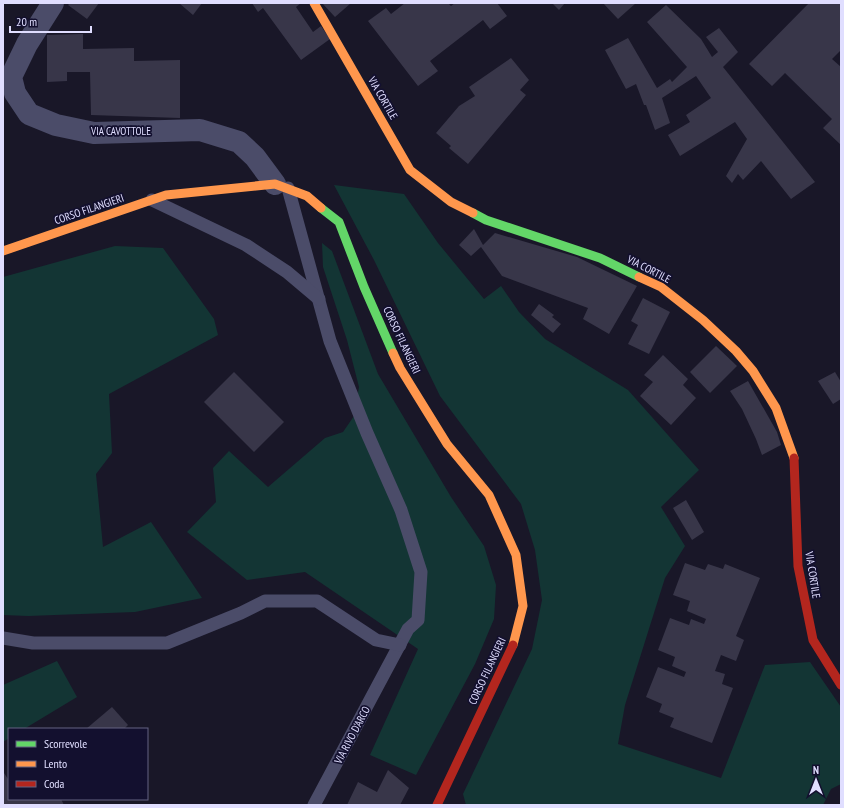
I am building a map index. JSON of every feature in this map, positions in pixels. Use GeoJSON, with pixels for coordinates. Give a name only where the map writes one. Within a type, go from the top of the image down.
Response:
{"type":"FeatureCollection","features":[{"type":"Feature","properties":{"kind":"street","name":"VIA CAVOTTOLE"},"geometry":{"type":"LineString","coordinates":[[53,3],[27,44],[11,77],[16,93],[28,114],[56,125],[94,133],[200,130],[239,142],[282,186]]}},
{"type":"Feature","properties":{"kind":"street","name":"VIA CORTILE"},"geometry":{"type":"LineString","coordinates":[[314,3],[410,170],[451,202],[486,220],[600,258],[661,287],[703,320],[736,351],[753,371],[776,408],[794,459],[798,566],[813,640],[841,685]]}},
{"type":"Feature","properties":{"kind":"street","name":"CORSO FILANGIERI"},"geometry":{"type":"LineString","coordinates":[[3,251],[166,195],[282,186],[307,196],[338,222],[364,287],[400,368],[447,444],[488,496],[516,555],[522,606],[515,642],[437,805]]}},
{"type":"Feature","properties":{"kind":"lane","name":"VIA RIVO D'ARCO"},"geometry":{"type":"LineString","coordinates":[[282,186],[319,299],[330,341],[367,433],[401,510],[421,572],[418,620],[408,629],[390,666],[314,805]]}},
{"type":"Feature","properties":{"kind":"lane"},"geometry":{"type":"LineString","coordinates":[[152,200],[246,245],[287,272],[319,299]]}},
{"type":"Feature","properties":{"kind":"lane"},"geometry":{"type":"LineString","coordinates":[[3,638],[33,643],[167,643],[241,613],[265,600],[317,601],[376,640],[400,645]]}},
{"type":"Feature","properties":{"kind":"green space"},"geometry":{"type":"Polygon","coordinates":[[[334,185],[404,194],[438,243],[484,299],[501,286],[519,312],[545,339],[628,390],[699,470],[661,507],[685,546],[665,578],[625,705],[618,744],[721,778],[765,665],[810,662],[841,707],[841,784],[831,789],[823,805],[466,805],[463,794],[532,649],[542,600],[535,550],[521,504],[440,396],[374,260],[334,185]]]}},
{"type":"Feature","properties":{"kind":"green space"},"geometry":{"type":"Polygon","coordinates":[[[322,243],[332,251],[378,374],[451,497],[484,546],[496,585],[494,619],[475,664],[416,775],[370,755],[418,649],[305,572],[247,580],[187,532],[216,502],[213,468],[229,451],[268,487],[325,438],[343,432],[354,416],[359,387],[347,340],[323,267],[322,243]]]}},
{"type":"Feature","properties":{"kind":"green space"},"geometry":{"type":"Polygon","coordinates":[[[115,246],[163,248],[214,319],[218,335],[109,394],[112,453],[96,474],[103,547],[151,522],[202,598],[135,612],[28,616],[3,615],[3,277],[115,246]]]}},
{"type":"Feature","properties":{"kind":"green space"},"geometry":{"type":"Polygon","coordinates":[[[57,661],[77,697],[26,728],[8,728],[8,739],[3,742],[3,685],[57,661]]]}},
{"type":"Feature","properties":{"kind":"building"},"geometry":{"type":"Polygon","coordinates":[[[70,3],[99,3],[87,19],[68,5],[70,3]]]}},
{"type":"Feature","properties":{"kind":"building"},"geometry":{"type":"Polygon","coordinates":[[[179,3],[202,3],[193,15],[179,3]]]}},
{"type":"Feature","properties":{"kind":"building"},"geometry":{"type":"Polygon","coordinates":[[[252,3],[301,3],[296,7],[313,32],[321,26],[330,39],[301,60],[263,8],[258,12],[252,3]]]}},
{"type":"Feature","properties":{"kind":"building"},"geometry":{"type":"Polygon","coordinates":[[[322,3],[351,3],[335,17],[322,3]]]}},
{"type":"Feature","properties":{"kind":"building"},"geometry":{"type":"Polygon","coordinates":[[[405,3],[448,3],[451,6],[455,3],[497,3],[507,16],[490,29],[483,20],[430,61],[438,71],[418,86],[368,21],[386,8],[391,14],[405,3]]]}},
{"type":"Feature","properties":{"kind":"building"},"geometry":{"type":"Polygon","coordinates":[[[552,3],[565,3],[559,10],[552,3]]]}},
{"type":"Feature","properties":{"kind":"building"},"geometry":{"type":"Polygon","coordinates":[[[603,3],[636,3],[618,19],[603,3]]]}},
{"type":"Feature","properties":{"kind":"building"},"geometry":{"type":"Polygon","coordinates":[[[809,3],[841,3],[841,50],[832,59],[841,67],[841,145],[823,128],[832,119],[785,73],[772,86],[749,64],[809,3]]]}},
{"type":"Feature","properties":{"kind":"building"},"geometry":{"type":"Polygon","coordinates":[[[666,5],[701,39],[712,57],[718,52],[706,37],[719,28],[738,52],[723,67],[815,182],[791,199],[761,161],[743,180],[738,174],[732,183],[726,176],[747,139],[735,122],[680,156],[668,135],[690,122],[686,115],[711,98],[696,76],[662,98],[670,123],[655,130],[646,105],[644,105],[636,84],[626,89],[605,50],[628,38],[657,88],[670,79],[672,82],[687,67],[647,22],[666,5]]]}},
{"type":"Feature","properties":{"kind":"building"},"geometry":{"type":"Polygon","coordinates":[[[83,34],[83,49],[134,48],[134,61],[180,60],[180,118],[91,115],[90,72],[67,72],[67,81],[47,82],[47,35],[83,34]]]}},
{"type":"Feature","properties":{"kind":"building"},"geometry":{"type":"Polygon","coordinates":[[[511,58],[529,80],[520,90],[526,95],[468,164],[449,148],[451,146],[436,133],[459,106],[475,96],[469,87],[511,58]]]}},
{"type":"Feature","properties":{"kind":"building"},"geometry":{"type":"Polygon","coordinates":[[[474,229],[483,245],[495,233],[577,257],[637,286],[609,334],[583,319],[588,308],[502,276],[481,247],[471,256],[459,245],[474,229]]]}},
{"type":"Feature","properties":{"kind":"building"},"geometry":{"type":"Polygon","coordinates":[[[643,298],[670,312],[649,354],[628,344],[638,325],[631,321],[643,298]]]}},
{"type":"Feature","properties":{"kind":"building"},"geometry":{"type":"Polygon","coordinates":[[[539,304],[554,315],[552,317],[561,324],[553,333],[531,315],[539,304]]]}},
{"type":"Feature","properties":{"kind":"building"},"geometry":{"type":"Polygon","coordinates":[[[716,346],[737,366],[710,393],[690,372],[716,346]]]}},
{"type":"Feature","properties":{"kind":"building"},"geometry":{"type":"Polygon","coordinates":[[[663,355],[688,379],[683,385],[696,398],[671,425],[640,396],[653,382],[644,375],[663,355]]]}},
{"type":"Feature","properties":{"kind":"building"},"geometry":{"type":"Polygon","coordinates":[[[234,372],[284,422],[254,452],[204,402],[234,372]]]}},
{"type":"Feature","properties":{"kind":"building"},"geometry":{"type":"Polygon","coordinates":[[[835,372],[841,382],[841,399],[833,404],[818,381],[835,372]]]}},
{"type":"Feature","properties":{"kind":"building"},"geometry":{"type":"Polygon","coordinates":[[[748,381],[777,432],[781,445],[762,455],[742,409],[730,391],[748,381]]]}},
{"type":"Feature","properties":{"kind":"building"},"geometry":{"type":"Polygon","coordinates":[[[686,500],[704,532],[692,540],[673,508],[686,500]]]}},
{"type":"Feature","properties":{"kind":"building"},"geometry":{"type":"Polygon","coordinates":[[[685,563],[705,570],[708,564],[723,569],[725,564],[760,578],[736,636],[744,640],[736,661],[721,655],[715,671],[725,674],[722,684],[733,688],[712,743],[670,727],[674,718],[659,712],[662,704],[646,697],[658,667],[684,677],[686,672],[672,666],[675,657],[658,650],[670,618],[689,625],[691,619],[704,624],[706,619],[687,611],[690,601],[673,595],[685,563]]]}},
{"type":"Feature","properties":{"kind":"building"},"geometry":{"type":"Polygon","coordinates":[[[112,707],[128,725],[125,728],[87,728],[112,707]]]}},
{"type":"Feature","properties":{"kind":"building"},"geometry":{"type":"Polygon","coordinates":[[[388,770],[409,788],[400,805],[347,805],[358,782],[377,792],[388,770]]]}},
{"type":"Feature","properties":{"kind":"building"},"geometry":{"type":"Polygon","coordinates":[[[4,773],[8,779],[8,800],[62,800],[64,805],[3,805],[4,773]]]}},
{"type":"Feature","properties":{"kind":"traffic: fast"},"geometry":{"type":"LineString","coordinates":[[321,208],[339,222],[364,287],[393,353]]}},
{"type":"Feature","properties":{"kind":"traffic: fast"},"geometry":{"type":"LineString","coordinates":[[473,213],[486,220],[600,258],[639,277]]}},
{"type":"Feature","properties":{"kind":"traffic: slow"},"geometry":{"type":"LineString","coordinates":[[314,3],[410,170],[451,202],[473,213]]}},
{"type":"Feature","properties":{"kind":"traffic: slow"},"geometry":{"type":"LineString","coordinates":[[3,251],[166,195],[275,184],[307,196],[321,208]]}},
{"type":"Feature","properties":{"kind":"traffic: slow"},"geometry":{"type":"LineString","coordinates":[[639,277],[661,287],[703,320],[736,351],[753,371],[776,408],[794,458]]}},
{"type":"Feature","properties":{"kind":"traffic: slow"},"geometry":{"type":"LineString","coordinates":[[393,353],[400,368],[447,444],[489,495],[516,555],[523,606],[513,645]]}},
{"type":"Feature","properties":{"kind":"traffic: jam"},"geometry":{"type":"LineString","coordinates":[[794,458],[798,566],[813,640],[841,685]]}},
{"type":"Feature","properties":{"kind":"traffic: jam"},"geometry":{"type":"LineString","coordinates":[[437,805],[513,645]]}}]}
